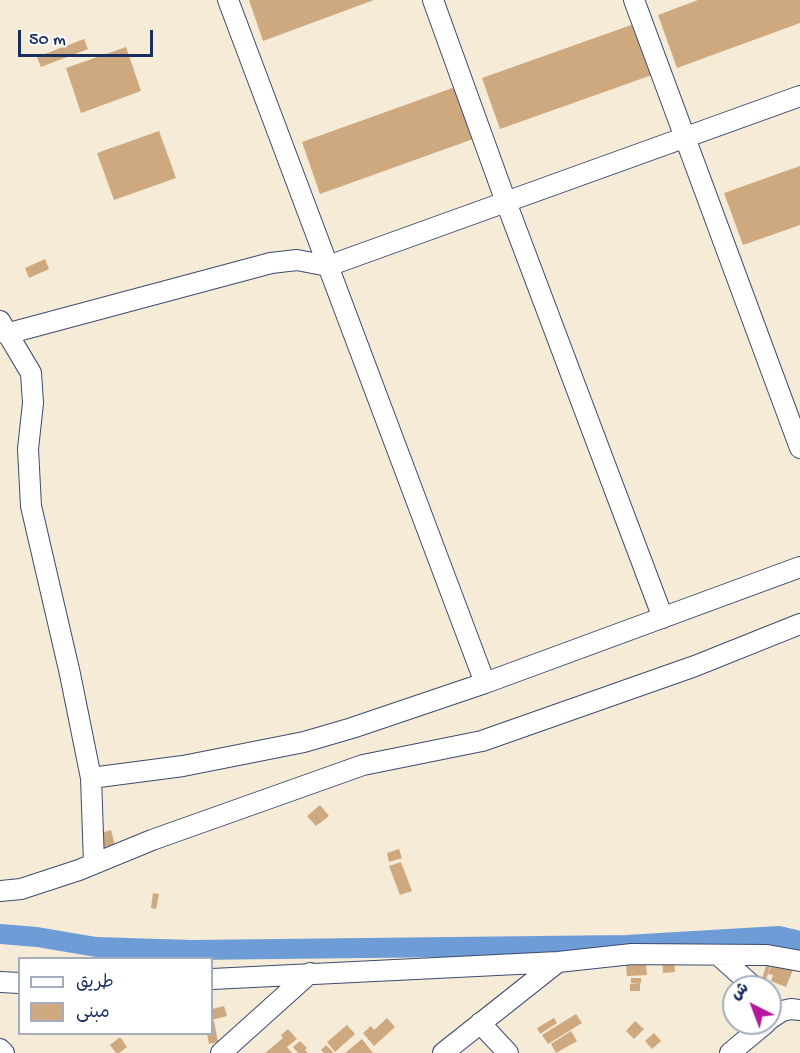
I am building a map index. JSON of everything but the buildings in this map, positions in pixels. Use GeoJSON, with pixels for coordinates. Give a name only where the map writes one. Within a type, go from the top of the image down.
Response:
{"type":"FeatureCollection","features":[{"type":"Feature","properties":{"kind":"street"},"geometry":{"type":"LineString","coordinates":[[228,0],[484,683]]}},
{"type":"Feature","properties":{"kind":"street"},"geometry":{"type":"LineString","coordinates":[[433,0],[506,202],[663,618]]}},
{"type":"Feature","properties":{"kind":"street"},"geometry":{"type":"LineString","coordinates":[[634,0],[800,448]]}},
{"type":"Feature","properties":{"kind":"street"},"geometry":{"type":"LineString","coordinates":[[94,863],[91,778],[70,674],[31,506],[28,449],[33,403],[31,373],[3,327],[271,263],[297,260],[328,266],[800,96]]}},
{"type":"Feature","properties":{"kind":"street"},"geometry":{"type":"LineString","coordinates":[[91,778],[183,766],[304,742],[352,728],[484,683],[800,567]]}},
{"type":"Feature","properties":{"kind":"street"},"geometry":{"type":"LineString","coordinates":[[0,891],[21,889],[79,870],[363,765],[402,755],[482,741],[695,666],[800,624]]}},
{"type":"Feature","properties":{"kind":"street"},"geometry":{"type":"LineString","coordinates":[[213,979],[558,962],[632,954],[767,955],[800,961]]}},
{"type":"Feature","properties":{"kind":"street"},"geometry":{"type":"LineString","coordinates":[[718,955],[740,975]]}},
{"type":"Feature","properties":{"kind":"street"},"geometry":{"type":"LineString","coordinates":[[443,1053],[558,962]]}},
{"type":"Feature","properties":{"kind":"street"},"geometry":{"type":"LineString","coordinates":[[221,1053],[310,973]]}},
{"type":"Feature","properties":{"kind":"street"},"geometry":{"type":"LineString","coordinates":[[0,982],[18,983]]}},
{"type":"Feature","properties":{"kind":"street"},"geometry":{"type":"LineString","coordinates":[[480,1023],[508,1053]]}},
{"type":"Feature","properties":{"kind":"street"},"geometry":{"type":"LineString","coordinates":[[730,1053],[752,1035]]}},
{"type":"Feature","properties":{"kind":"street"},"geometry":{"type":"LineString","coordinates":[[0,1049],[4,1053]]}},
{"type":"Feature","properties":{"kind":"waterway"},"geometry":{"type":"LineString","coordinates":[[0,934],[37,937],[96,947],[191,950],[626,945],[779,936],[800,941]]}}]}
